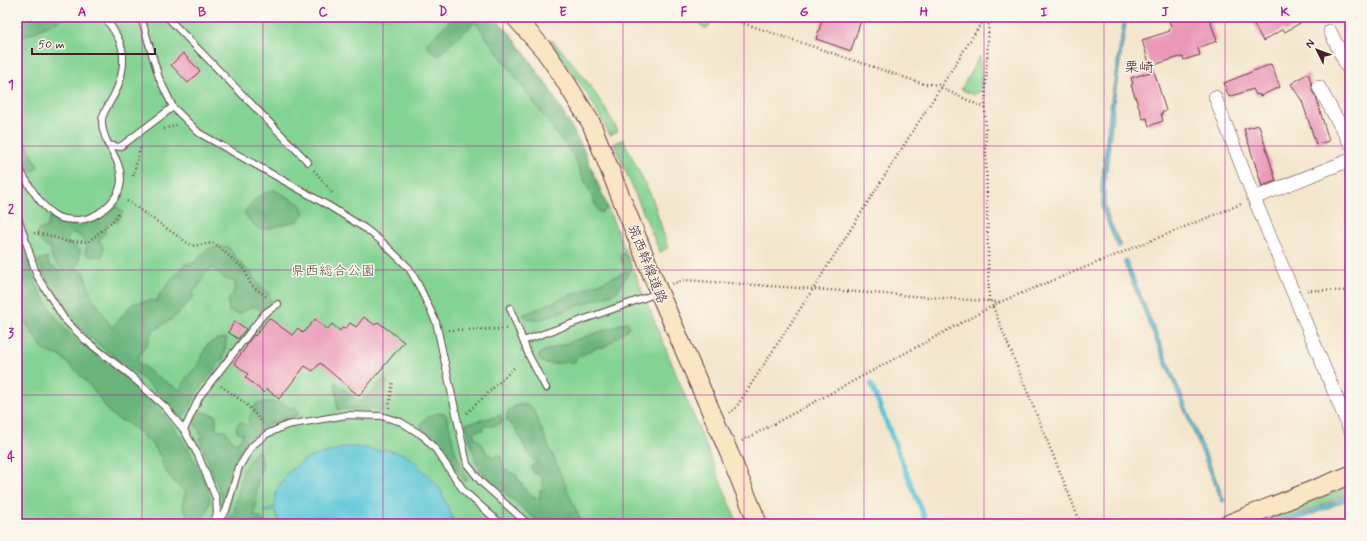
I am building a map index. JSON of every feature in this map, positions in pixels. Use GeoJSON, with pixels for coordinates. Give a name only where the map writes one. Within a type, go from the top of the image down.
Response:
{"type":"FeatureCollection","features":[{"type":"Feature","properties":{"kind":"street","name":"筑西幹線道路"},"geometry":{"type":"LineString","coordinates":[[515,17],[545,51],[559,70],[591,123],[659,291],[730,455],[758,524]]}},
{"type":"Feature","properties":{"kind":"street"},"geometry":{"type":"LineString","coordinates":[[1330,31],[1350,73]]}},
{"type":"Feature","properties":{"kind":"street"},"geometry":{"type":"LineString","coordinates":[[1318,87],[1350,143]]}},
{"type":"Feature","properties":{"kind":"street"},"geometry":{"type":"LineString","coordinates":[[1215,97],[1254,198],[1350,430]]}},
{"type":"Feature","properties":{"kind":"street"},"geometry":{"type":"LineString","coordinates":[[1254,198],[1350,160]]}},
{"type":"Feature","properties":{"kind":"street"},"geometry":{"type":"LineString","coordinates":[[1228,524],[1350,475]]}},
{"type":"Feature","properties":{"kind":"lane"},"geometry":{"type":"LineString","coordinates":[[17,165],[46,208],[57,217],[70,220],[86,219],[99,213],[111,204],[118,191],[121,180],[117,158],[108,145],[103,132],[102,118],[119,86],[123,60],[120,41],[104,17]]}},
{"type":"Feature","properties":{"kind":"lane"},"geometry":{"type":"LineString","coordinates":[[141,17],[159,78],[173,106],[199,133],[329,206],[366,229],[381,241],[408,268],[420,286],[436,322],[467,464],[481,482],[528,524]]}},
{"type":"Feature","properties":{"kind":"lane"},"geometry":{"type":"LineString","coordinates":[[168,17],[308,162]]}},
{"type":"Feature","properties":{"kind":"lane"},"geometry":{"type":"LineString","coordinates":[[108,145],[120,147],[173,106]]}},
{"type":"Feature","properties":{"kind":"lane"},"geometry":{"type":"LineString","coordinates":[[17,214],[37,276],[65,320],[85,340],[129,374],[166,408],[184,430],[198,455],[216,498],[217,514],[212,524]]}},
{"type":"Feature","properties":{"kind":"lane"},"geometry":{"type":"LineString","coordinates":[[523,341],[659,291]]}},
{"type":"Feature","properties":{"kind":"lane"},"geometry":{"type":"LineString","coordinates":[[184,430],[200,396],[264,314],[278,304]]}},
{"type":"Feature","properties":{"kind":"lane"},"geometry":{"type":"LineString","coordinates":[[510,308],[529,356],[546,388]]}},
{"type":"Feature","properties":{"kind":"lane"},"geometry":{"type":"LineString","coordinates":[[215,524],[226,511],[238,467],[252,446],[267,434],[287,425],[347,416],[381,416],[400,422],[423,436],[436,450],[464,491],[501,524]]}},
{"type":"Feature","properties":{"kind":"path"},"geometry":{"type":"LineString","coordinates":[[725,17],[924,84],[943,85]]}},
{"type":"Feature","properties":{"kind":"path"},"geometry":{"type":"LineString","coordinates":[[728,415],[735,409],[813,289],[980,25],[988,17]]}},
{"type":"Feature","properties":{"kind":"path"},"geometry":{"type":"LineString","coordinates":[[988,17],[985,108],[989,301]]}},
{"type":"Feature","properties":{"kind":"path"},"geometry":{"type":"LineString","coordinates":[[941,88],[985,108]]}},
{"type":"Feature","properties":{"kind":"path"},"geometry":{"type":"LineString","coordinates":[[308,162],[336,199]]}},
{"type":"Feature","properties":{"kind":"path"},"geometry":{"type":"LineString","coordinates":[[738,443],[1000,302],[1254,198]]}},
{"type":"Feature","properties":{"kind":"path"},"geometry":{"type":"LineString","coordinates":[[127,201],[192,246],[214,243],[244,269],[251,285],[278,304]]}},
{"type":"Feature","properties":{"kind":"path"},"geometry":{"type":"LineString","coordinates":[[659,291],[681,280],[1000,302]]}},
{"type":"Feature","properties":{"kind":"path"},"geometry":{"type":"LineString","coordinates":[[1293,293],[1306,290],[1350,291]]}},
{"type":"Feature","properties":{"kind":"path"},"geometry":{"type":"LineString","coordinates":[[993,307],[1081,524]]}},
{"type":"Feature","properties":{"kind":"path"},"geometry":{"type":"LineString","coordinates":[[438,330],[508,329]]}},
{"type":"Feature","properties":{"kind":"path"},"geometry":{"type":"LineString","coordinates":[[458,421],[515,367]]}},
{"type":"Feature","properties":{"kind":"path"},"geometry":{"type":"LineString","coordinates":[[212,381],[245,403],[256,417],[272,432]]}},
{"type":"Feature","properties":{"kind":"path"},"geometry":{"type":"LineString","coordinates":[[387,418],[393,381]]}},
{"type":"Feature","properties":{"kind":"green space","name":"県西総合公園"},"geometry":{"type":"Polygon","coordinates":[[[17,17],[493,17],[510,33],[548,87],[583,148],[738,524],[17,524],[17,17]]]}},
{"type":"Feature","properties":{"kind":"green space"},"geometry":{"type":"Polygon","coordinates":[[[17,17],[67,17],[17,40],[17,17]]]}},
{"type":"Feature","properties":{"kind":"green space"},"geometry":{"type":"Polygon","coordinates":[[[454,17],[493,17],[510,33],[548,87],[583,148],[607,206],[603,212],[599,212],[573,156],[475,22],[438,56],[426,46],[429,41],[454,17]]]}},
{"type":"Feature","properties":{"kind":"green space"},"geometry":{"type":"Polygon","coordinates":[[[691,17],[714,17],[716,18],[706,29],[691,17]]]}},
{"type":"Feature","properties":{"kind":"green space"},"geometry":{"type":"Polygon","coordinates":[[[552,40],[588,83],[618,131],[610,135],[586,92],[550,42],[552,40]]]}},
{"type":"Feature","properties":{"kind":"green space"},"geometry":{"type":"Polygon","coordinates":[[[980,56],[982,84],[979,92],[973,95],[961,89],[980,56]]]}},
{"type":"Feature","properties":{"kind":"green space"},"geometry":{"type":"Polygon","coordinates":[[[17,125],[38,167],[35,170],[30,171],[17,156],[17,125]]]}},
{"type":"Feature","properties":{"kind":"green space"},"geometry":{"type":"Polygon","coordinates":[[[623,139],[653,200],[668,248],[660,252],[614,144],[623,139]]]}},
{"type":"Feature","properties":{"kind":"green space"},"geometry":{"type":"Polygon","coordinates":[[[275,190],[300,204],[304,213],[297,222],[260,229],[253,224],[244,213],[261,195],[275,190]]]}},
{"type":"Feature","properties":{"kind":"green space"},"geometry":{"type":"Polygon","coordinates":[[[115,205],[123,212],[117,222],[107,223],[105,233],[99,240],[103,248],[102,257],[90,256],[85,253],[87,246],[83,239],[77,234],[71,233],[65,244],[71,244],[80,251],[76,269],[84,272],[91,295],[112,328],[132,304],[152,300],[157,301],[160,294],[185,264],[195,263],[205,251],[216,247],[228,247],[239,262],[250,272],[261,288],[268,292],[271,302],[270,308],[264,311],[252,306],[240,314],[229,311],[228,301],[234,291],[235,282],[225,279],[212,268],[208,271],[194,291],[193,297],[184,308],[172,319],[155,330],[150,336],[147,345],[137,361],[156,376],[180,390],[187,377],[199,364],[201,356],[207,345],[217,339],[227,338],[223,359],[197,392],[188,411],[182,416],[179,416],[145,381],[89,337],[69,318],[54,294],[38,260],[47,257],[49,265],[60,271],[65,270],[54,261],[51,248],[46,247],[36,237],[39,230],[47,227],[53,214],[63,218],[76,227],[85,218],[100,217],[105,209],[115,205]]]}},
{"type":"Feature","properties":{"kind":"green space"},"geometry":{"type":"Polygon","coordinates":[[[17,229],[36,283],[45,301],[61,324],[79,343],[127,378],[147,396],[174,427],[189,450],[202,475],[210,499],[202,521],[194,524],[188,516],[183,505],[186,492],[175,483],[164,469],[161,458],[149,441],[126,422],[119,420],[110,413],[96,393],[79,374],[60,356],[45,351],[34,337],[17,305],[17,229]]]}},
{"type":"Feature","properties":{"kind":"green space"},"geometry":{"type":"Polygon","coordinates":[[[622,253],[627,256],[632,268],[617,292],[536,321],[526,318],[523,315],[626,272],[620,256],[622,253]]]}},
{"type":"Feature","properties":{"kind":"green space"},"geometry":{"type":"Polygon","coordinates":[[[627,322],[630,327],[605,347],[596,348],[576,358],[575,362],[550,364],[539,360],[539,354],[542,352],[627,322]]]}},
{"type":"Feature","properties":{"kind":"green space"},"geometry":{"type":"Polygon","coordinates":[[[384,378],[387,381],[383,411],[355,409],[338,410],[335,382],[358,401],[366,398],[384,378]]]}},
{"type":"Feature","properties":{"kind":"green space"},"geometry":{"type":"Polygon","coordinates":[[[266,402],[282,402],[290,408],[295,407],[298,414],[275,422],[262,429],[245,445],[238,454],[229,475],[225,498],[223,500],[201,443],[200,433],[194,422],[200,412],[216,416],[216,430],[225,430],[234,443],[239,441],[243,434],[237,432],[236,427],[240,422],[250,427],[251,426],[248,421],[256,404],[266,402]]]}},
{"type":"Feature","properties":{"kind":"green space"},"geometry":{"type":"Polygon","coordinates":[[[517,405],[532,407],[582,524],[541,524],[486,477],[476,463],[466,424],[501,415],[503,422],[493,426],[484,426],[483,430],[476,431],[474,437],[478,439],[490,456],[494,457],[496,455],[501,457],[504,469],[516,475],[527,492],[540,500],[540,490],[545,489],[542,484],[542,477],[533,472],[531,468],[535,463],[539,465],[539,462],[533,459],[527,452],[515,428],[507,421],[509,411],[517,405]]]}},
{"type":"Feature","properties":{"kind":"green space"},"geometry":{"type":"Polygon","coordinates":[[[438,413],[446,414],[455,451],[468,480],[465,481],[439,446],[420,427],[423,421],[438,413]]]}},
{"type":"Feature","properties":{"kind":"green space"},"geometry":{"type":"Polygon","coordinates":[[[259,451],[263,464],[259,474],[256,497],[257,504],[254,513],[255,516],[261,518],[265,524],[225,524],[234,512],[243,471],[255,452],[259,451]]]}},
{"type":"Feature","properties":{"kind":"green space"},"geometry":{"type":"Polygon","coordinates":[[[1350,486],[1350,493],[1274,524],[1255,524],[1350,486]]]}},
{"type":"Feature","properties":{"kind":"water"},"geometry":{"type":"Polygon","coordinates":[[[1124,17],[1127,17],[1115,95],[1105,186],[1105,204],[1109,219],[1121,246],[1118,248],[1102,210],[1101,186],[1110,108],[1124,17]]]}},
{"type":"Feature","properties":{"kind":"water"},"geometry":{"type":"Polygon","coordinates":[[[1126,259],[1225,501],[1222,502],[1123,261],[1126,259]]]}},
{"type":"Feature","properties":{"kind":"water"},"geometry":{"type":"Polygon","coordinates":[[[347,447],[368,448],[369,450],[382,451],[384,449],[403,454],[418,463],[417,466],[430,477],[440,489],[455,524],[280,524],[275,511],[265,512],[264,509],[275,507],[276,490],[289,471],[308,458],[347,447]]]}},
{"type":"Feature","properties":{"kind":"water"},"geometry":{"type":"Polygon","coordinates":[[[1350,495],[1350,499],[1288,524],[1278,524],[1350,495]]]}},
{"type":"Feature","properties":{"kind":"building"},"geometry":{"type":"Polygon","coordinates":[[[823,17],[862,17],[851,51],[816,39],[823,17]]]}},
{"type":"Feature","properties":{"kind":"building"},"geometry":{"type":"Polygon","coordinates":[[[1168,17],[1209,17],[1217,41],[1198,48],[1200,55],[1184,60],[1183,57],[1180,57],[1150,66],[1142,40],[1170,31],[1169,28],[1171,27],[1168,17]]]}},
{"type":"Feature","properties":{"kind":"building"},"geometry":{"type":"Polygon","coordinates":[[[1250,17],[1310,17],[1285,32],[1283,29],[1263,41],[1250,17]]]}},
{"type":"Feature","properties":{"kind":"building"},"geometry":{"type":"Polygon","coordinates":[[[183,53],[200,71],[188,83],[171,65],[183,53]]]}},
{"type":"Feature","properties":{"kind":"building"},"geometry":{"type":"Polygon","coordinates":[[[1271,64],[1280,87],[1260,96],[1259,94],[1256,95],[1253,89],[1229,97],[1224,83],[1271,64]]]}},
{"type":"Feature","properties":{"kind":"building"},"geometry":{"type":"Polygon","coordinates":[[[1154,71],[1166,111],[1161,113],[1163,121],[1149,126],[1147,118],[1143,119],[1131,85],[1133,84],[1131,78],[1154,71]]]}},
{"type":"Feature","properties":{"kind":"building"},"geometry":{"type":"Polygon","coordinates":[[[1308,73],[1312,85],[1312,91],[1316,97],[1329,141],[1316,144],[1302,101],[1291,84],[1308,73]]]}},
{"type":"Feature","properties":{"kind":"building"},"geometry":{"type":"Polygon","coordinates":[[[1259,125],[1276,181],[1262,186],[1244,129],[1259,125]]]}},
{"type":"Feature","properties":{"kind":"building"},"geometry":{"type":"Polygon","coordinates":[[[364,317],[375,325],[378,322],[404,342],[359,396],[320,363],[313,371],[305,366],[279,399],[267,389],[264,393],[245,377],[248,374],[234,363],[247,346],[246,345],[269,318],[292,335],[298,328],[303,333],[315,319],[327,330],[332,324],[340,331],[342,328],[345,329],[350,323],[356,327],[364,317]]]}},
{"type":"Feature","properties":{"kind":"building"},"geometry":{"type":"Polygon","coordinates":[[[235,321],[246,329],[238,339],[228,332],[235,321]]]}},
{"type":"Feature","properties":{"kind":"waterway"},"geometry":{"type":"LineString","coordinates":[[871,384],[927,524]]}},
{"type":"Feature","properties":{"kind":"district","name":"栗崎"},"geometry":{"type":"Point","coordinates":[1139,67]}}]}
